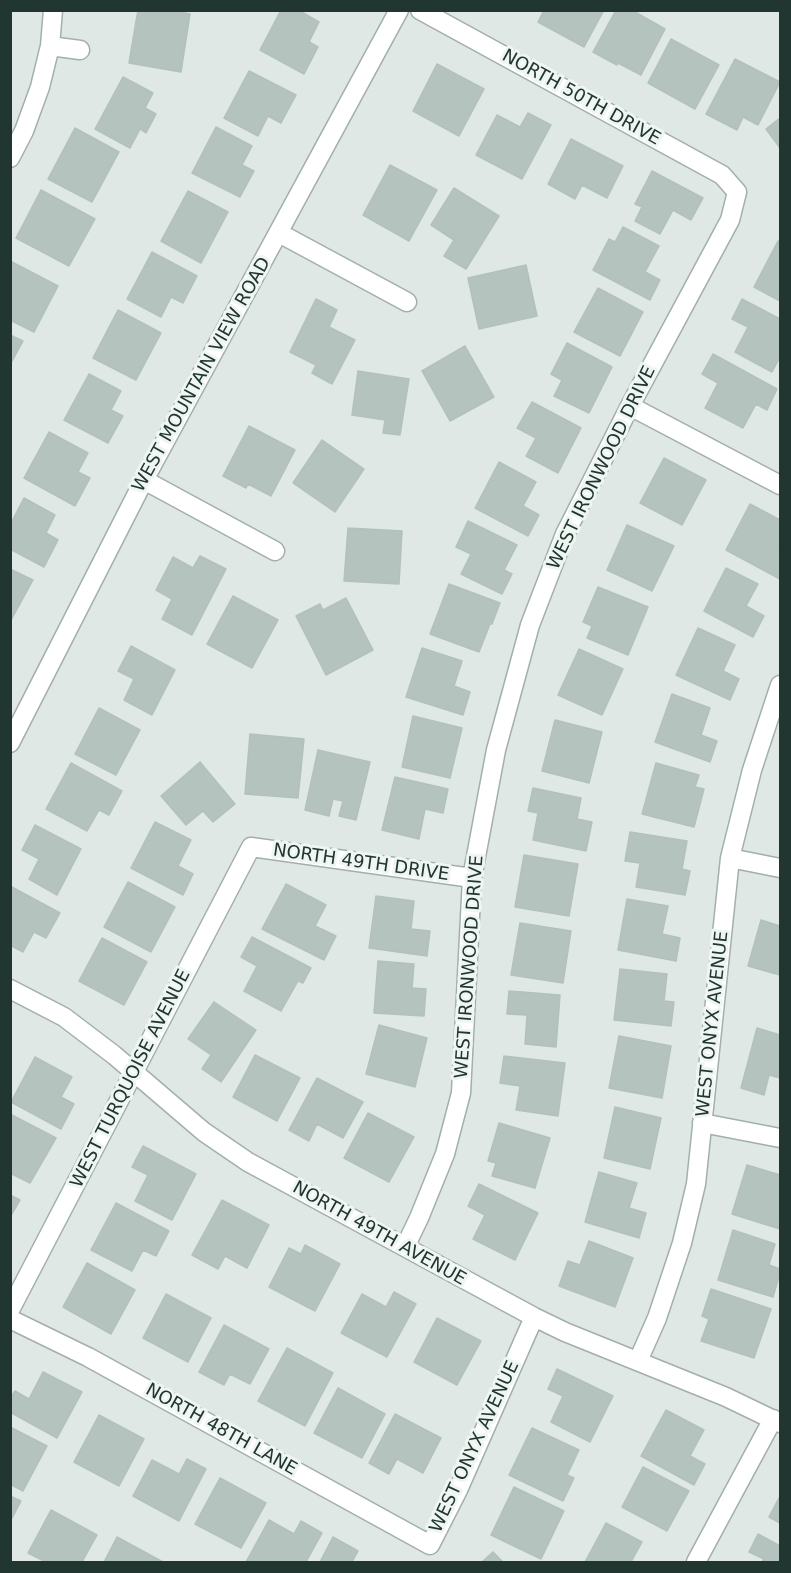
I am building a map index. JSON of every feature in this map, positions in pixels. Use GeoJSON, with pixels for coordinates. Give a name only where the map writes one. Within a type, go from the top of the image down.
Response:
{"type":"FeatureCollection","features":[{"type":"Feature","properties":{"kind":"street"},"geometry":{"type":"LineString","coordinates":[[10,158],[40,87],[50,46],[53,10]]}},
{"type":"Feature","properties":{"kind":"street","name":"WEST MOUNTAIN VIEW ROAD"},"geometry":{"type":"LineString","coordinates":[[10,743],[144,480],[399,10]]}},
{"type":"Feature","properties":{"kind":"street","name":"NORTH 50TH DRIVE"},"geometry":{"type":"LineString","coordinates":[[420,10],[722,175],[737,192]]}},
{"type":"Feature","properties":{"kind":"street"},"geometry":{"type":"LineString","coordinates":[[50,46],[80,50]]}},
{"type":"Feature","properties":{"kind":"street","name":"WEST IRONWOOD DRIVE"},"geometry":{"type":"LineString","coordinates":[[405,1247],[445,1154],[461,1093],[472,878],[496,750],[530,625],[565,534],[630,406],[730,220],[737,192]]}},
{"type":"Feature","properties":{"kind":"street"},"geometry":{"type":"LineString","coordinates":[[279,233],[406,302]]}},
{"type":"Feature","properties":{"kind":"street"},"geometry":{"type":"LineString","coordinates":[[630,406],[780,485]]}},
{"type":"Feature","properties":{"kind":"street"},"geometry":{"type":"LineString","coordinates":[[144,480],[275,551]]}},
{"type":"Feature","properties":{"kind":"street","name":"WEST ONYX AVENUE"},"geometry":{"type":"LineString","coordinates":[[638,1361],[657,1318],[682,1243],[696,1184],[730,858],[752,770],[780,685]]}},
{"type":"Feature","properties":{"kind":"street","name":"NORTH 49TH DRIVE"},"geometry":{"type":"LineString","coordinates":[[250,847],[472,878]]}},
{"type":"Feature","properties":{"kind":"street","name":"WEST TURQUOISE AVENUE"},"geometry":{"type":"LineString","coordinates":[[10,1310],[250,847]]}},
{"type":"Feature","properties":{"kind":"street"},"geometry":{"type":"LineString","coordinates":[[730,858],[780,868]]}},
{"type":"Feature","properties":{"kind":"street","name":"NORTH 49TH AVENUE"},"geometry":{"type":"LineString","coordinates":[[10,989],[64,1017],[134,1072],[204,1132],[248,1162],[534,1317],[565,1332],[726,1396],[777,1421]]}},
{"type":"Feature","properties":{"kind":"street"},"geometry":{"type":"LineString","coordinates":[[702,1123],[780,1138]]}},
{"type":"Feature","properties":{"kind":"street","name":"WEST ONYX AVENUE"},"geometry":{"type":"LineString","coordinates":[[430,1545],[458,1491],[534,1317]]}},
{"type":"Feature","properties":{"kind":"street","name":"NORTH 48TH LANE"},"geometry":{"type":"LineString","coordinates":[[10,1319],[88,1357],[430,1545]]}},
{"type":"Feature","properties":{"kind":"street"},"geometry":{"type":"LineString","coordinates":[[696,1563],[777,1421]]}},
{"type":"Feature","properties":{"kind":"building"},"geometry":{"type":"Polygon","coordinates":[[[138,10],[171,10],[190,14],[181,72],[129,63],[138,10]]]}},
{"type":"Feature","properties":{"kind":"building"},"geometry":{"type":"Polygon","coordinates":[[[281,10],[298,10],[319,22],[309,42],[318,47],[304,74],[260,50],[281,10]]]}},
{"type":"Feature","properties":{"kind":"building"},"geometry":{"type":"Polygon","coordinates":[[[544,10],[604,10],[584,47],[538,22],[544,10]]]}},
{"type":"Feature","properties":{"kind":"building"},"geometry":{"type":"Polygon","coordinates":[[[616,10],[636,10],[635,12],[665,29],[641,75],[593,52],[616,10]]]}},
{"type":"Feature","properties":{"kind":"building"},"geometry":{"type":"Polygon","coordinates":[[[671,39],[719,65],[695,109],[648,83],[671,39]]]}},
{"type":"Feature","properties":{"kind":"building"},"geometry":{"type":"Polygon","coordinates":[[[735,59],[780,82],[758,125],[743,117],[737,130],[706,114],[735,59]]]}},
{"type":"Feature","properties":{"kind":"building"},"geometry":{"type":"Polygon","coordinates":[[[437,64],[484,89],[459,136],[413,111],[437,64]]]}},
{"type":"Feature","properties":{"kind":"building"},"geometry":{"type":"Polygon","coordinates":[[[249,71],[296,95],[281,123],[268,116],[258,136],[224,118],[249,71]]]}},
{"type":"Feature","properties":{"kind":"building"},"geometry":{"type":"Polygon","coordinates":[[[123,77],[153,93],[145,108],[156,114],[146,133],[140,129],[130,148],[95,129],[123,77]]]}},
{"type":"Feature","properties":{"kind":"building"},"geometry":{"type":"Polygon","coordinates":[[[528,113],[551,125],[522,179],[476,155],[497,115],[520,127],[528,113]]]}},
{"type":"Feature","properties":{"kind":"building"},"geometry":{"type":"Polygon","coordinates":[[[780,118],[780,148],[766,129],[780,118]]]}},
{"type":"Feature","properties":{"kind":"building"},"geometry":{"type":"Polygon","coordinates":[[[216,127],[252,146],[242,165],[254,171],[240,197],[192,173],[216,127]]]}},
{"type":"Feature","properties":{"kind":"building"},"geometry":{"type":"Polygon","coordinates":[[[75,128],[119,152],[92,202],[48,179],[75,128]]]}},
{"type":"Feature","properties":{"kind":"building"},"geometry":{"type":"Polygon","coordinates":[[[571,139],[623,166],[607,198],[582,185],[575,199],[548,184],[571,139]]]}},
{"type":"Feature","properties":{"kind":"building"},"geometry":{"type":"Polygon","coordinates":[[[390,165],[437,190],[409,241],[363,215],[390,165]]]}},
{"type":"Feature","properties":{"kind":"building"},"geometry":{"type":"Polygon","coordinates":[[[652,171],[703,198],[691,220],[673,210],[660,234],[635,221],[642,207],[635,204],[652,171]]]}},
{"type":"Feature","properties":{"kind":"building"},"geometry":{"type":"Polygon","coordinates":[[[454,188],[499,216],[466,269],[444,256],[454,240],[431,225],[454,188]]]}},
{"type":"Feature","properties":{"kind":"building"},"geometry":{"type":"Polygon","coordinates":[[[41,190],[95,219],[69,266],[16,238],[41,190]]]}},
{"type":"Feature","properties":{"kind":"building"},"geometry":{"type":"Polygon","coordinates":[[[188,191],[228,212],[201,263],[161,241],[188,191]]]}},
{"type":"Feature","properties":{"kind":"building"},"geometry":{"type":"Polygon","coordinates":[[[623,227],[659,246],[645,272],[660,280],[650,300],[593,270],[609,239],[615,242],[623,227]]]}},
{"type":"Feature","properties":{"kind":"building"},"geometry":{"type":"Polygon","coordinates":[[[778,241],[780,242],[780,301],[754,287],[778,241]]]}},
{"type":"Feature","properties":{"kind":"building"},"geometry":{"type":"Polygon","coordinates":[[[152,252],[197,276],[183,303],[171,297],[161,317],[127,299],[152,252]]]}},
{"type":"Feature","properties":{"kind":"building"},"geometry":{"type":"Polygon","coordinates":[[[10,261],[58,286],[34,332],[10,320],[10,261]]]}},
{"type":"Feature","properties":{"kind":"building"},"geometry":{"type":"Polygon","coordinates":[[[526,265],[537,316],[479,329],[468,278],[526,265]]]}},
{"type":"Feature","properties":{"kind":"building"},"geometry":{"type":"Polygon","coordinates":[[[598,288],[643,312],[620,356],[574,332],[598,288]]]}},
{"type":"Feature","properties":{"kind":"building"},"geometry":{"type":"Polygon","coordinates":[[[316,299],[337,310],[329,327],[355,340],[332,384],[312,373],[316,365],[290,352],[316,299]]]}},
{"type":"Feature","properties":{"kind":"building"},"geometry":{"type":"Polygon","coordinates":[[[742,299],[780,319],[780,357],[772,372],[735,352],[748,327],[732,319],[742,299]]]}},
{"type":"Feature","properties":{"kind":"building"},"geometry":{"type":"Polygon","coordinates":[[[118,310],[161,333],[136,380],[93,358],[118,310]]]}},
{"type":"Feature","properties":{"kind":"building"},"geometry":{"type":"Polygon","coordinates":[[[10,335],[23,341],[10,365],[10,335]]]}},
{"type":"Feature","properties":{"kind":"building"},"geometry":{"type":"Polygon","coordinates":[[[567,343],[612,367],[589,413],[554,396],[562,380],[551,374],[567,343]]]}},
{"type":"Feature","properties":{"kind":"building"},"geometry":{"type":"Polygon","coordinates":[[[465,346],[494,397],[450,421],[422,371],[465,346]]]}},
{"type":"Feature","properties":{"kind":"building"},"geometry":{"type":"Polygon","coordinates":[[[713,354],[777,389],[767,410],[756,404],[743,428],[705,408],[718,383],[702,374],[713,354]]]}},
{"type":"Feature","properties":{"kind":"building"},"geometry":{"type":"Polygon","coordinates":[[[358,371],[409,379],[400,435],[383,433],[385,420],[352,415],[358,371]]]}},
{"type":"Feature","properties":{"kind":"building"},"geometry":{"type":"Polygon","coordinates":[[[89,374],[121,391],[111,410],[123,416],[108,443],[64,420],[89,374]]]}},
{"type":"Feature","properties":{"kind":"building"},"geometry":{"type":"Polygon","coordinates":[[[532,402],[581,428],[558,473],[526,456],[536,438],[517,428],[532,402]]]}},
{"type":"Feature","properties":{"kind":"building"},"geometry":{"type":"Polygon","coordinates":[[[249,426],[295,450],[271,496],[248,484],[246,488],[223,476],[249,426]]]}},
{"type":"Feature","properties":{"kind":"building"},"geometry":{"type":"Polygon","coordinates":[[[49,432],[88,453],[78,472],[90,478],[75,506],[24,478],[49,432]]]}},
{"type":"Feature","properties":{"kind":"building"},"geometry":{"type":"Polygon","coordinates":[[[322,440],[364,469],[335,512],[293,483],[322,440]]]}},
{"type":"Feature","properties":{"kind":"building"},"geometry":{"type":"Polygon","coordinates":[[[664,458],[706,480],[682,525],[640,503],[664,458]]]}},
{"type":"Feature","properties":{"kind":"building"},"geometry":{"type":"Polygon","coordinates":[[[499,462],[536,482],[523,506],[539,515],[528,536],[475,508],[499,462]]]}},
{"type":"Feature","properties":{"kind":"building"},"geometry":{"type":"Polygon","coordinates":[[[24,498],[55,515],[46,533],[58,540],[44,567],[10,549],[10,525],[24,498]]]}},
{"type":"Feature","properties":{"kind":"building"},"geometry":{"type":"Polygon","coordinates":[[[750,504],[780,520],[778,551],[780,553],[780,579],[726,550],[750,504]]]}},
{"type":"Feature","properties":{"kind":"building"},"geometry":{"type":"Polygon","coordinates":[[[468,521],[517,545],[504,570],[512,574],[502,594],[461,574],[471,554],[456,547],[468,521]]]}},
{"type":"Feature","properties":{"kind":"building"},"geometry":{"type":"Polygon","coordinates":[[[627,525],[674,546],[652,591],[607,570],[627,525]]]}},
{"type":"Feature","properties":{"kind":"building"},"geometry":{"type":"Polygon","coordinates":[[[348,528],[402,531],[399,584],[344,581],[348,528]]]}},
{"type":"Feature","properties":{"kind":"building"},"geometry":{"type":"Polygon","coordinates":[[[200,556],[226,569],[192,635],[162,619],[172,599],[156,590],[173,557],[193,568],[200,556]]]}},
{"type":"Feature","properties":{"kind":"building"},"geometry":{"type":"Polygon","coordinates":[[[726,568],[758,584],[746,606],[764,616],[753,637],[704,611],[726,568]]]}},
{"type":"Feature","properties":{"kind":"building"},"geometry":{"type":"Polygon","coordinates":[[[10,569],[33,580],[10,622],[10,569]]]}},
{"type":"Feature","properties":{"kind":"building"},"geometry":{"type":"Polygon","coordinates":[[[449,584],[500,603],[479,652],[430,634],[449,584]]]}},
{"type":"Feature","properties":{"kind":"building"},"geometry":{"type":"Polygon","coordinates":[[[598,587],[648,607],[628,655],[587,638],[592,626],[583,622],[598,587]]]}},
{"type":"Feature","properties":{"kind":"building"},"geometry":{"type":"Polygon","coordinates":[[[233,596],[278,620],[252,668],[207,644],[233,596]]]}},
{"type":"Feature","properties":{"kind":"building"},"geometry":{"type":"Polygon","coordinates":[[[346,598],[373,650],[326,675],[296,616],[320,604],[323,610],[346,598]]]}},
{"type":"Feature","properties":{"kind":"building"},"geometry":{"type":"Polygon","coordinates":[[[698,628],[735,645],[723,671],[739,679],[730,700],[676,675],[698,628]]]}},
{"type":"Feature","properties":{"kind":"building"},"geometry":{"type":"Polygon","coordinates":[[[131,646],[175,670],[152,715],[124,700],[134,679],[118,671],[131,646]]]}},
{"type":"Feature","properties":{"kind":"building"},"geometry":{"type":"Polygon","coordinates":[[[422,648],[462,661],[454,686],[470,692],[463,715],[406,697],[422,648]]]}},
{"type":"Feature","properties":{"kind":"building"},"geometry":{"type":"Polygon","coordinates":[[[579,649],[623,669],[602,715],[558,695],[579,649]]]}},
{"type":"Feature","properties":{"kind":"building"},"geometry":{"type":"Polygon","coordinates":[[[672,694],[710,708],[701,735],[717,741],[710,762],[655,742],[672,694]]]}},
{"type":"Feature","properties":{"kind":"building"},"geometry":{"type":"Polygon","coordinates":[[[99,708],[140,730],[116,775],[75,754],[99,708]]]}},
{"type":"Feature","properties":{"kind":"building"},"geometry":{"type":"Polygon","coordinates":[[[413,716],[462,728],[450,778],[402,767],[413,716]]]}},
{"type":"Feature","properties":{"kind":"building"},"geometry":{"type":"Polygon","coordinates":[[[555,720],[602,732],[589,783],[542,771],[555,720]]]}},
{"type":"Feature","properties":{"kind":"building"},"geometry":{"type":"Polygon","coordinates":[[[250,734],[304,739],[298,798],[245,794],[250,734]]]}},
{"type":"Feature","properties":{"kind":"building"},"geometry":{"type":"Polygon","coordinates":[[[318,750],[370,762],[356,820],[339,816],[343,801],[333,799],[329,816],[305,810],[318,750]]]}},
{"type":"Feature","properties":{"kind":"building"},"geometry":{"type":"Polygon","coordinates":[[[200,762],[235,804],[213,822],[203,811],[186,825],[161,796],[200,762]]]}},
{"type":"Feature","properties":{"kind":"building"},"geometry":{"type":"Polygon","coordinates":[[[71,763],[122,791],[109,815],[99,810],[87,831],[46,809],[71,763]]]}},
{"type":"Feature","properties":{"kind":"building"},"geometry":{"type":"Polygon","coordinates":[[[656,763],[699,775],[695,787],[704,789],[694,827],[642,814],[656,763]]]}},
{"type":"Feature","properties":{"kind":"building"},"geometry":{"type":"Polygon","coordinates":[[[395,777],[448,789],[443,813],[425,809],[419,839],[382,830],[395,777]]]}},
{"type":"Feature","properties":{"kind":"building"},"geometry":{"type":"Polygon","coordinates":[[[533,788],[581,798],[577,819],[592,822],[586,851],[533,840],[538,813],[528,811],[533,788]]]}},
{"type":"Feature","properties":{"kind":"building"},"geometry":{"type":"Polygon","coordinates":[[[155,822],[191,840],[178,866],[193,874],[183,895],[131,868],[155,822]]]}},
{"type":"Feature","properties":{"kind":"building"},"geometry":{"type":"Polygon","coordinates":[[[35,825],[81,849],[57,895],[29,879],[39,859],[22,850],[35,825]]]}},
{"type":"Feature","properties":{"kind":"building"},"geometry":{"type":"Polygon","coordinates":[[[630,832],[687,841],[682,869],[690,871],[685,895],[636,887],[640,863],[625,861],[630,832]]]}},
{"type":"Feature","properties":{"kind":"building"},"geometry":{"type":"Polygon","coordinates":[[[524,855],[578,864],[569,916],[515,907],[524,855]]]}},
{"type":"Feature","properties":{"kind":"building"},"geometry":{"type":"Polygon","coordinates":[[[128,882],[175,907],[151,952],[104,927],[128,882]]]}},
{"type":"Feature","properties":{"kind":"building"},"geometry":{"type":"Polygon","coordinates":[[[286,884],[326,905],[315,926],[336,936],[324,960],[262,929],[286,884]]]}},
{"type":"Feature","properties":{"kind":"building"},"geometry":{"type":"Polygon","coordinates":[[[10,886],[60,913],[46,938],[34,932],[23,952],[10,945],[10,886]]]}},
{"type":"Feature","properties":{"kind":"building"},"geometry":{"type":"Polygon","coordinates":[[[376,896],[414,901],[411,929],[430,931],[427,956],[369,948],[376,896]]]}},
{"type":"Feature","properties":{"kind":"building"},"geometry":{"type":"Polygon","coordinates":[[[627,899],[668,906],[662,934],[680,938],[676,961],[618,950],[627,899]]]}},
{"type":"Feature","properties":{"kind":"building"},"geometry":{"type":"Polygon","coordinates":[[[761,920],[780,926],[780,975],[748,966],[761,920]]]}},
{"type":"Feature","properties":{"kind":"building"},"geometry":{"type":"Polygon","coordinates":[[[520,923],[571,931],[563,983],[511,975],[520,923]]]}},
{"type":"Feature","properties":{"kind":"building"},"geometry":{"type":"Polygon","coordinates":[[[252,937],[311,968],[303,983],[298,981],[281,1011],[244,991],[257,966],[241,957],[252,937]]]}},
{"type":"Feature","properties":{"kind":"building"},"geometry":{"type":"Polygon","coordinates":[[[102,938],[147,962],[124,1005],[79,981],[102,938]]]}},
{"type":"Feature","properties":{"kind":"building"},"geometry":{"type":"Polygon","coordinates":[[[378,961],[414,964],[412,988],[426,989],[424,1016],[374,1013],[378,961]]]}},
{"type":"Feature","properties":{"kind":"building"},"geometry":{"type":"Polygon","coordinates":[[[620,969],[667,974],[664,1001],[674,1002],[671,1026],[614,1020],[620,969]]]}},
{"type":"Feature","properties":{"kind":"building"},"geometry":{"type":"Polygon","coordinates":[[[509,991],[560,995],[556,1047],[525,1044],[527,1015],[507,1014],[509,991]]]}},
{"type":"Feature","properties":{"kind":"building"},"geometry":{"type":"Polygon","coordinates":[[[214,1002],[256,1030],[221,1082],[202,1069],[211,1055],[188,1039],[214,1002]]]}},
{"type":"Feature","properties":{"kind":"building"},"geometry":{"type":"Polygon","coordinates":[[[379,1025],[427,1038],[415,1087],[366,1074],[379,1025]]]}},
{"type":"Feature","properties":{"kind":"building"},"geometry":{"type":"Polygon","coordinates":[[[757,1028],[780,1035],[780,1078],[769,1075],[764,1095],[741,1088],[757,1028]]]}},
{"type":"Feature","properties":{"kind":"building"},"geometry":{"type":"Polygon","coordinates":[[[619,1036],[671,1046],[662,1098],[609,1088],[619,1036]]]}},
{"type":"Feature","properties":{"kind":"building"},"geometry":{"type":"Polygon","coordinates":[[[255,1055],[300,1078],[277,1121],[233,1097],[255,1055]]]}},
{"type":"Feature","properties":{"kind":"building"},"geometry":{"type":"Polygon","coordinates":[[[504,1056],[565,1063],[558,1116],[516,1110],[520,1086],[500,1083],[504,1056]]]}},
{"type":"Feature","properties":{"kind":"building"},"geometry":{"type":"Polygon","coordinates":[[[35,1057],[72,1077],[61,1097],[74,1104],[61,1129],[11,1102],[35,1057]]]}},
{"type":"Feature","properties":{"kind":"building"},"geometry":{"type":"Polygon","coordinates":[[[317,1078],[363,1102],[343,1138],[317,1124],[309,1141],[289,1130],[317,1078]]]}},
{"type":"Feature","properties":{"kind":"building"},"geometry":{"type":"Polygon","coordinates":[[[615,1107],[661,1118],[650,1169],[604,1158],[615,1107]]]}},
{"type":"Feature","properties":{"kind":"building"},"geometry":{"type":"Polygon","coordinates":[[[368,1113],[414,1137],[389,1182],[344,1158],[368,1113]]]}},
{"type":"Feature","properties":{"kind":"building"},"geometry":{"type":"Polygon","coordinates":[[[10,1114],[56,1138],[30,1183],[10,1173],[10,1114]]]}},
{"type":"Feature","properties":{"kind":"building"},"geometry":{"type":"Polygon","coordinates":[[[499,1123],[550,1138],[535,1188],[492,1176],[496,1163],[488,1161],[499,1123]]]}},
{"type":"Feature","properties":{"kind":"building"},"geometry":{"type":"Polygon","coordinates":[[[143,1146],[196,1174],[172,1220],[135,1201],[148,1175],[132,1167],[143,1146]]]}},
{"type":"Feature","properties":{"kind":"building"},"geometry":{"type":"Polygon","coordinates":[[[747,1165],[780,1175],[780,1229],[732,1214],[747,1165]]]}},
{"type":"Feature","properties":{"kind":"building"},"geometry":{"type":"Polygon","coordinates":[[[599,1172],[637,1183],[629,1208],[646,1213],[639,1238],[585,1222],[599,1172]]]}},
{"type":"Feature","properties":{"kind":"building"},"geometry":{"type":"Polygon","coordinates":[[[479,1184],[538,1213],[515,1260],[473,1239],[485,1215],[468,1206],[479,1184]]]}},
{"type":"Feature","properties":{"kind":"building"},"geometry":{"type":"Polygon","coordinates":[[[10,1195],[20,1200],[10,1217],[10,1195]]]}},
{"type":"Feature","properties":{"kind":"building"},"geometry":{"type":"Polygon","coordinates":[[[222,1200],[269,1225],[247,1268],[225,1256],[218,1269],[192,1255],[222,1200]]]}},
{"type":"Feature","properties":{"kind":"building"},"geometry":{"type":"Polygon","coordinates":[[[116,1203],[169,1231],[156,1256],[143,1250],[132,1271],[91,1250],[116,1203]]]}},
{"type":"Feature","properties":{"kind":"building"},"geometry":{"type":"Polygon","coordinates":[[[733,1230],[775,1244],[769,1265],[780,1269],[780,1273],[773,1297],[718,1280],[733,1230]]]}},
{"type":"Feature","properties":{"kind":"building"},"geometry":{"type":"Polygon","coordinates":[[[589,1241],[633,1258],[615,1307],[559,1286],[568,1261],[580,1265],[589,1241]]]}},
{"type":"Feature","properties":{"kind":"building"},"geometry":{"type":"Polygon","coordinates":[[[305,1245],[340,1264],[315,1311],[269,1287],[289,1248],[301,1254],[305,1245]]]}},
{"type":"Feature","properties":{"kind":"building"},"geometry":{"type":"Polygon","coordinates":[[[87,1263],[135,1290],[111,1334],[63,1307],[87,1263]]]}},
{"type":"Feature","properties":{"kind":"building"},"geometry":{"type":"Polygon","coordinates":[[[711,1289],[771,1309],[754,1358],[701,1341],[709,1319],[702,1316],[711,1289]]]}},
{"type":"Feature","properties":{"kind":"building"},"geometry":{"type":"Polygon","coordinates":[[[394,1292],[416,1304],[387,1357],[341,1333],[362,1294],[386,1307],[394,1292]]]}},
{"type":"Feature","properties":{"kind":"building"},"geometry":{"type":"Polygon","coordinates":[[[166,1294],[211,1318],[188,1362],[143,1338],[166,1294]]]}},
{"type":"Feature","properties":{"kind":"building"},"geometry":{"type":"Polygon","coordinates":[[[437,1318],[481,1341],[457,1385],[414,1362],[437,1318]]]}},
{"type":"Feature","properties":{"kind":"building"},"geometry":{"type":"Polygon","coordinates":[[[224,1325],[269,1349],[250,1384],[230,1374],[224,1385],[199,1372],[224,1325]]]}},
{"type":"Feature","properties":{"kind":"building"},"geometry":{"type":"Polygon","coordinates":[[[287,1348],[333,1373],[305,1426],[258,1401],[287,1348]]]}},
{"type":"Feature","properties":{"kind":"building"},"geometry":{"type":"Polygon","coordinates":[[[557,1369],[613,1396],[590,1442],[551,1422],[563,1396],[548,1389],[557,1369]]]}},
{"type":"Feature","properties":{"kind":"building"},"geometry":{"type":"Polygon","coordinates":[[[43,1372],[82,1392],[57,1438],[10,1412],[10,1399],[15,1391],[29,1399],[43,1372]]]}},
{"type":"Feature","properties":{"kind":"building"},"geometry":{"type":"Polygon","coordinates":[[[338,1388],[385,1414],[362,1458],[314,1433],[338,1388]]]}},
{"type":"Feature","properties":{"kind":"building"},"geometry":{"type":"Polygon","coordinates":[[[666,1410],[704,1430],[690,1456],[705,1464],[694,1485],[641,1456],[666,1410]]]}},
{"type":"Feature","properties":{"kind":"building"},"geometry":{"type":"Polygon","coordinates":[[[395,1414],[441,1438],[423,1473],[397,1459],[389,1474],[369,1463],[395,1414]]]}},
{"type":"Feature","properties":{"kind":"building"},"geometry":{"type":"Polygon","coordinates":[[[99,1415],[144,1439],[119,1486],[74,1462],[99,1415]]]}},
{"type":"Feature","properties":{"kind":"building"},"geometry":{"type":"Polygon","coordinates":[[[10,1427],[47,1446],[23,1491],[10,1484],[10,1427]]]}},
{"type":"Feature","properties":{"kind":"building"},"geometry":{"type":"Polygon","coordinates":[[[532,1428],[579,1450],[567,1475],[574,1478],[563,1501],[509,1475],[532,1428]]]}},
{"type":"Feature","properties":{"kind":"building"},"geometry":{"type":"Polygon","coordinates":[[[187,1459],[206,1469],[179,1521],[133,1496],[152,1460],[179,1474],[187,1459]]]}},
{"type":"Feature","properties":{"kind":"building"},"geometry":{"type":"Polygon","coordinates":[[[643,1467],[689,1491],[667,1531],[622,1507],[643,1467]]]}},
{"type":"Feature","properties":{"kind":"building"},"geometry":{"type":"Polygon","coordinates":[[[220,1478],[266,1503],[241,1548],[195,1524],[220,1478]]]}},
{"type":"Feature","properties":{"kind":"building"},"geometry":{"type":"Polygon","coordinates":[[[514,1487],[564,1511],[541,1559],[491,1535],[514,1487]]]}},
{"type":"Feature","properties":{"kind":"building"},"geometry":{"type":"Polygon","coordinates":[[[10,1496],[21,1501],[10,1522],[10,1496]]]}},
{"type":"Feature","properties":{"kind":"building"},"geometry":{"type":"Polygon","coordinates":[[[780,1496],[780,1523],[769,1517],[780,1496]]]}},
{"type":"Feature","properties":{"kind":"building"},"geometry":{"type":"Polygon","coordinates":[[[51,1510],[97,1535],[82,1562],[46,1562],[28,1553],[51,1510]]]}},
{"type":"Feature","properties":{"kind":"building"},"geometry":{"type":"Polygon","coordinates":[[[269,1520],[294,1534],[301,1521],[322,1533],[306,1562],[246,1562],[269,1520]]]}},
{"type":"Feature","properties":{"kind":"building"},"geometry":{"type":"Polygon","coordinates":[[[606,1523],[642,1542],[631,1562],[585,1562],[606,1523]]]}},
{"type":"Feature","properties":{"kind":"building"},"geometry":{"type":"Polygon","coordinates":[[[758,1534],[780,1546],[780,1562],[762,1562],[764,1559],[749,1552],[758,1534]]]}},
{"type":"Feature","properties":{"kind":"building"},"geometry":{"type":"Polygon","coordinates":[[[117,1537],[163,1562],[104,1562],[117,1537]]]}},
{"type":"Feature","properties":{"kind":"building"},"geometry":{"type":"Polygon","coordinates":[[[333,1537],[358,1551],[352,1562],[320,1562],[333,1537]]]}},
{"type":"Feature","properties":{"kind":"building"},"geometry":{"type":"Polygon","coordinates":[[[493,1552],[503,1562],[482,1562],[493,1552]]]}}]}
